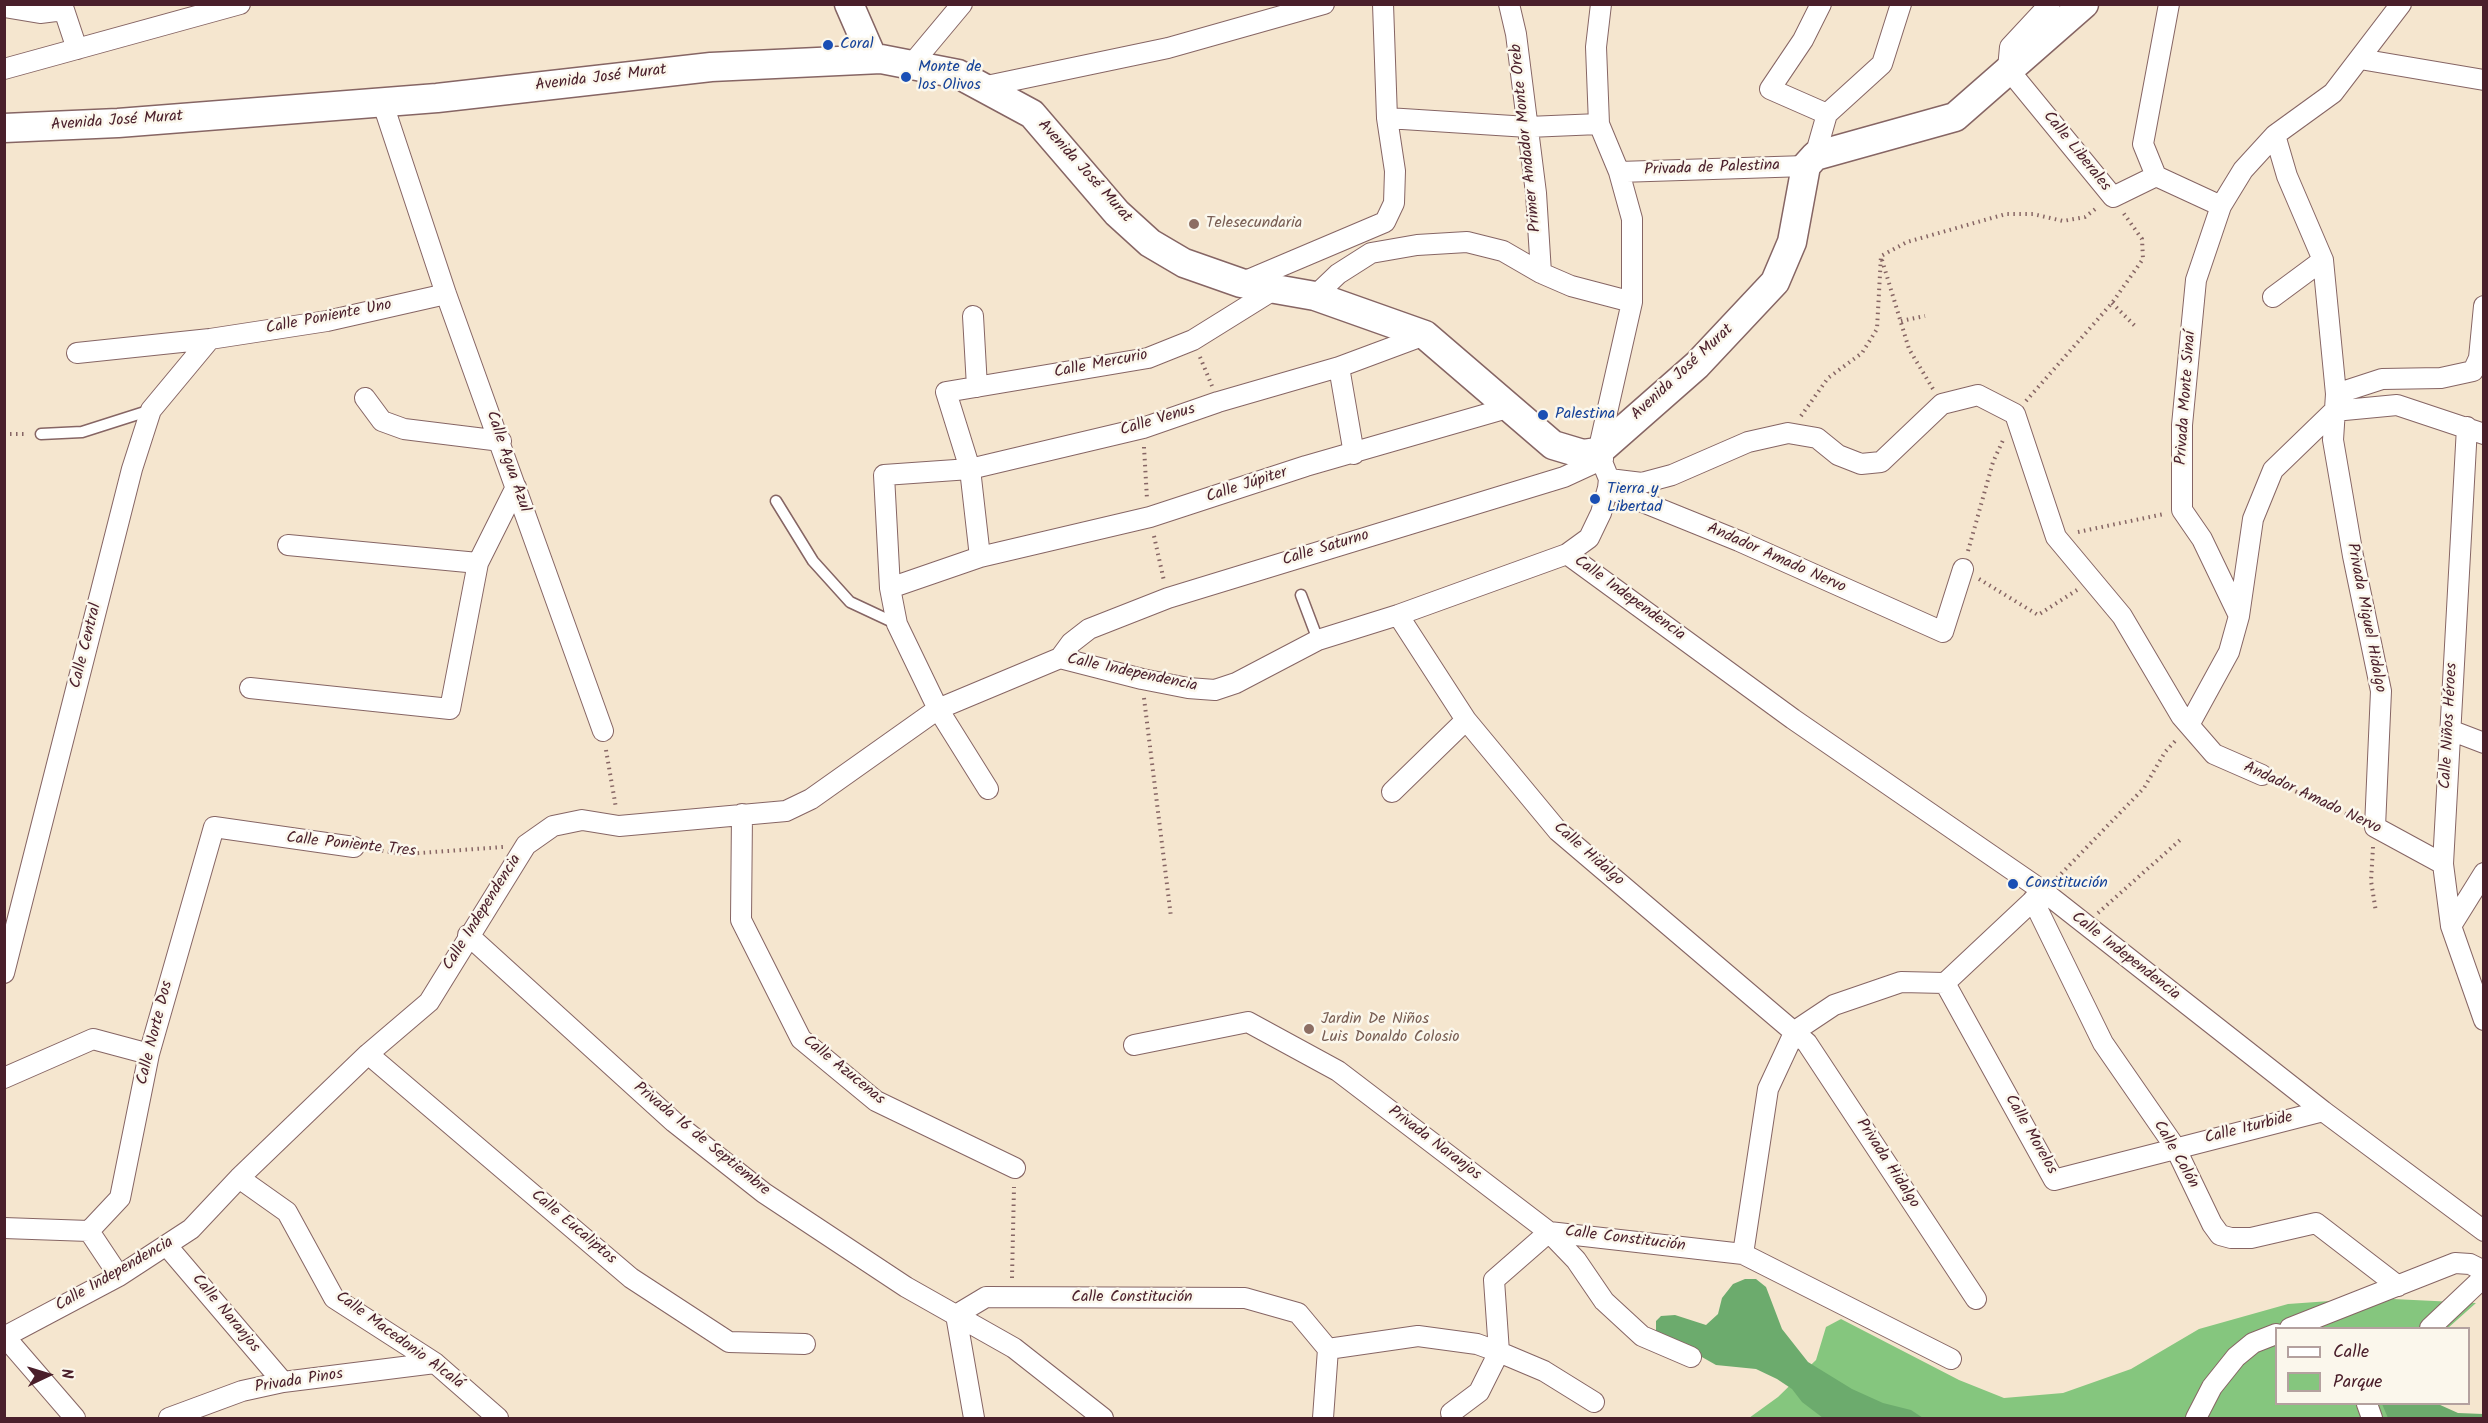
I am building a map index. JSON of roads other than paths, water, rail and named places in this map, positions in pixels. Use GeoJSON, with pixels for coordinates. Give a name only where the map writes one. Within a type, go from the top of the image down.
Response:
{"type":"FeatureCollection","features":[{"type":"Feature","properties":{"kind":"street"},"geometry":{"type":"LineString","coordinates":[[4,69],[240,4]]}},
{"type":"Feature","properties":{"kind":"street"},"geometry":{"type":"LineString","coordinates":[[849,4],[873,59]]}},
{"type":"Feature","properties":{"kind":"street"},"geometry":{"type":"LineString","coordinates":[[911,65],[962,4]]}},
{"type":"Feature","properties":{"kind":"street"},"geometry":{"type":"LineString","coordinates":[[982,87],[1168,48],[1324,4]]}},
{"type":"Feature","properties":{"kind":"street"},"geometry":{"type":"LineString","coordinates":[[1241,283],[1385,222],[1394,203],[1395,171],[1387,118],[1383,4]]}},
{"type":"Feature","properties":{"kind":"street","name":"Primer Andador Monte Oreb"},"geometry":{"type":"LineString","coordinates":[[1509,4],[1536,193],[1541,273]]}},
{"type":"Feature","properties":{"kind":"street"},"geometry":{"type":"LineString","coordinates":[[1567,554],[1589,538],[1601,513],[1609,483],[1600,456],[1632,302],[1632,219],[1619,172],[1599,124],[1596,47],[1601,4]]}},
{"type":"Feature","properties":{"kind":"street"},"geometry":{"type":"LineString","coordinates":[[1821,4],[1803,40],[1770,89],[1827,114]]}},
{"type":"Feature","properties":{"kind":"street"},"geometry":{"type":"LineString","coordinates":[[1810,161],[1827,114],[1882,64],[1901,4]]}},
{"type":"Feature","properties":{"kind":"street"},"geometry":{"type":"LineString","coordinates":[[2008,69],[2010,47],[2050,4]]}},
{"type":"Feature","properties":{"kind":"street"},"geometry":{"type":"LineString","coordinates":[[1810,161],[1955,117],[2084,4]]}},
{"type":"Feature","properties":{"kind":"street"},"geometry":{"type":"LineString","coordinates":[[2169,4],[2143,144],[2156,176],[2221,206]]}},
{"type":"Feature","properties":{"kind":"street","name":"Privada Monte Sinaí"},"geometry":{"type":"LineString","coordinates":[[2239,616],[2202,539],[2182,510],[2182,425],[2196,280],[2221,206],[2243,170],[2275,135],[2333,93],[2402,4]]}},
{"type":"Feature","properties":{"kind":"street"},"geometry":{"type":"LineString","coordinates":[[4,7],[40,13],[67,7],[77,49]]}},
{"type":"Feature","properties":{"kind":"street","name":"Avenida José Murat"},"geometry":{"type":"LineString","coordinates":[[4,128],[118,123],[437,98],[711,67],[873,59],[958,74],[1032,114],[1117,213],[1150,243],[1184,263],[1241,283],[1315,296],[1425,335],[1553,445],[1583,454],[1600,456],[1697,364],[1775,282],[1792,242],[1810,161]]}},
{"type":"Feature","properties":{"kind":"street"},"geometry":{"type":"LineString","coordinates":[[2360,59],[2484,80]]}},
{"type":"Feature","properties":{"kind":"street","name":"Calle Liberales"},"geometry":{"type":"LineString","coordinates":[[2008,69],[2113,197],[2156,176]]}},
{"type":"Feature","properties":{"kind":"street","name":"Calle Agua Azul"},"geometry":{"type":"LineString","coordinates":[[382,101],[446,294],[501,441],[603,731]]}},
{"type":"Feature","properties":{"kind":"street"},"geometry":{"type":"LineString","coordinates":[[1387,118],[1528,127],[1599,124]]}},
{"type":"Feature","properties":{"kind":"street","name":"Privada Miguel Hidalgo"},"geometry":{"type":"LineString","coordinates":[[2275,135],[2287,176],[2323,260],[2335,403],[2335,452],[2353,556],[2381,691],[2375,827]]}},
{"type":"Feature","properties":{"kind":"street","name":"Privada de Palestina"},"geometry":{"type":"LineString","coordinates":[[1619,172],[1810,161]]}},
{"type":"Feature","properties":{"kind":"street"},"geometry":{"type":"LineString","coordinates":[[1315,296],[1338,274],[1371,253],[1417,245],[1467,242],[1503,251],[1541,273],[1572,285],[1632,302]]}},
{"type":"Feature","properties":{"kind":"street"},"geometry":{"type":"LineString","coordinates":[[2273,297],[2323,260]]}},
{"type":"Feature","properties":{"kind":"street","name":"Calle Mercurio"},"geometry":{"type":"LineString","coordinates":[[970,469],[946,392],[1148,358],[1193,340],[1275,289]]}},
{"type":"Feature","properties":{"kind":"street","name":"Calle Poniente Uno"},"geometry":{"type":"LineString","coordinates":[[77,353],[210,339],[327,321],[446,294]]}},
{"type":"Feature","properties":{"kind":"street"},"geometry":{"type":"LineString","coordinates":[[2189,725],[2229,652],[2239,616],[2253,519],[2273,470],[2335,403],[2382,379],[2441,378],[2472,371],[2479,358],[2484,306]]}},
{"type":"Feature","properties":{"kind":"street"},"geometry":{"type":"LineString","coordinates":[[973,316],[977,387]]}},
{"type":"Feature","properties":{"kind":"street","name":"Calle Venus"},"geometry":{"type":"LineString","coordinates":[[890,588],[884,475],[970,469],[1143,428],[1218,402],[1339,367],[1425,335]]}},
{"type":"Feature","properties":{"kind":"street","name":"Calle Central"},"geometry":{"type":"LineString","coordinates":[[4,973],[132,469],[152,410],[210,339]]}},
{"type":"Feature","properties":{"kind":"street"},"geometry":{"type":"LineString","coordinates":[[1339,367],[1354,454]]}},
{"type":"Feature","properties":{"kind":"street","name":"Andador Amado Nervo"},"geometry":{"type":"LineString","coordinates":[[1609,483],[1642,483],[1672,475],[1748,442],[1788,433],[1817,438],[1838,455],[1861,464],[1881,462],[1942,404],[1978,395],[2015,414],[2056,537],[2122,616],[2181,716],[2214,754],[2262,776]]}},
{"type":"Feature","properties":{"kind":"street"},"geometry":{"type":"LineString","coordinates":[[365,398],[382,421],[404,429],[501,441]]}},
{"type":"Feature","properties":{"kind":"street"},"geometry":{"type":"LineString","coordinates":[[2335,403],[2397,405],[2475,430]]}},
{"type":"Feature","properties":{"kind":"street","name":"Calle Júpiter"},"geometry":{"type":"LineString","coordinates":[[890,588],[980,557],[1150,517],[1511,407]]}},
{"type":"Feature","properties":{"kind":"street","name":"Calle Niños Héroes"},"geometry":{"type":"LineString","coordinates":[[2475,430],[2451,730],[2443,864],[2451,926],[2484,1020]]}},
{"type":"Feature","properties":{"kind":"street","name":"Calle Saturno"},"geometry":{"type":"LineString","coordinates":[[1060,658],[1071,643],[1089,629],[1168,598],[1564,477],[1600,456]]}},
{"type":"Feature","properties":{"kind":"street"},"geometry":{"type":"LineString","coordinates":[[970,469],[980,557]]}},
{"type":"Feature","properties":{"kind":"street","name":"Andador Amado Nervo"},"geometry":{"type":"LineString","coordinates":[[1609,483],[1943,632],[1963,569]]}},
{"type":"Feature","properties":{"kind":"street"},"geometry":{"type":"LineString","coordinates":[[250,688],[450,709],[478,563],[516,487]]}},
{"type":"Feature","properties":{"kind":"street"},"geometry":{"type":"LineString","coordinates":[[288,545],[478,563]]}},
{"type":"Feature","properties":{"kind":"street","name":"Calle Independencia"},"geometry":{"type":"LineString","coordinates":[[5,1337],[119,1276],[191,1230],[239,1178],[368,1054],[429,1002],[468,935],[526,845],[553,825],[582,820],[619,826],[742,814],[768,815],[786,811],[811,799],[938,709],[1060,658],[1142,679],[1188,688],[1215,690],[1236,683],[1318,640],[1398,615],[1567,554],[2038,896],[2084,926],[2323,1111],[2484,1231]]}},
{"type":"Feature","properties":{"kind":"street"},"geometry":{"type":"LineString","coordinates":[[890,588],[897,624],[938,709],[988,789]]}},
{"type":"Feature","properties":{"kind":"street","name":"Calle Hidalgo"},"geometry":{"type":"LineString","coordinates":[[1398,615],[1466,720],[1558,831],[1796,1031]]}},
{"type":"Feature","properties":{"kind":"street"},"geometry":{"type":"LineString","coordinates":[[1392,792],[1466,720]]}},
{"type":"Feature","properties":{"kind":"street"},"geometry":{"type":"LineString","coordinates":[[2451,730],[2484,743]]}},
{"type":"Feature","properties":{"kind":"street","name":"Calle Azucenas"},"geometry":{"type":"LineString","coordinates":[[742,814],[741,920],[801,1039],[876,1101],[1015,1168]]}},
{"type":"Feature","properties":{"kind":"street","name":"Calle Poniente Tres"},"geometry":{"type":"LineString","coordinates":[[214,827],[354,847]]}},
{"type":"Feature","properties":{"kind":"street","name":"Calle Norte Dos"},"geometry":{"type":"LineString","coordinates":[[89,1231],[120,1198],[149,1054],[214,827]]}},
{"type":"Feature","properties":{"kind":"street","name":"Andador Amado Nervo"},"geometry":{"type":"LineString","coordinates":[[2375,827],[2443,864]]}},
{"type":"Feature","properties":{"kind":"street"},"geometry":{"type":"LineString","coordinates":[[2451,926],[2484,873]]}},
{"type":"Feature","properties":{"kind":"street"},"geometry":{"type":"LineString","coordinates":[[1951,1359],[1743,1254],[1768,1089],[1796,1031],[1834,1005],[1901,982],[1945,984],[2038,896]]}},
{"type":"Feature","properties":{"kind":"street","name":"Calle Colón"},"geometry":{"type":"LineString","coordinates":[[2038,896],[2103,1043],[2175,1147],[2212,1224],[2220,1235],[2231,1238],[2251,1238],[2316,1223],[2398,1286]]}},
{"type":"Feature","properties":{"kind":"street","name":"Privada 16 de Septiembre"},"geometry":{"type":"LineString","coordinates":[[468,935],[674,1122],[764,1193],[906,1287],[1014,1348],[1103,1419]]}},
{"type":"Feature","properties":{"kind":"street","name":"Calle Morelos"},"geometry":{"type":"LineString","coordinates":[[1945,984],[2054,1180],[2175,1147]]}},
{"type":"Feature","properties":{"kind":"street","name":"Privada Naranjos"},"geometry":{"type":"LineString","coordinates":[[1134,1045],[1248,1022],[1338,1071],[1549,1232],[1576,1260],[1604,1301],[1642,1336],[1691,1357]]}},
{"type":"Feature","properties":{"kind":"street","name":"Privada Hidalgo"},"geometry":{"type":"LineString","coordinates":[[1796,1031],[1814,1052],[1976,1299]]}},
{"type":"Feature","properties":{"kind":"street"},"geometry":{"type":"LineString","coordinates":[[4,1078],[93,1039],[149,1054]]}},
{"type":"Feature","properties":{"kind":"street","name":"Calle Eucaliptos"},"geometry":{"type":"LineString","coordinates":[[368,1054],[631,1278],[729,1342],[805,1344]]}},
{"type":"Feature","properties":{"kind":"street","name":"Calle Iturbide"},"geometry":{"type":"LineString","coordinates":[[2175,1147],[2323,1111]]}},
{"type":"Feature","properties":{"kind":"street","name":"Calle Macedonio Alcalá"},"geometry":{"type":"LineString","coordinates":[[239,1178],[287,1212],[334,1298],[435,1364],[498,1419]]}},
{"type":"Feature","properties":{"kind":"street"},"geometry":{"type":"LineString","coordinates":[[4,1228],[89,1231],[119,1276]]}},
{"type":"Feature","properties":{"kind":"street","name":"Calle Constitución"},"geometry":{"type":"LineString","coordinates":[[1499,1352],[1494,1280],[1549,1232],[1743,1254]]}},
{"type":"Feature","properties":{"kind":"street","name":"Calle Naranjos"},"geometry":{"type":"LineString","coordinates":[[167,1246],[283,1382]]}},
{"type":"Feature","properties":{"kind":"street"},"geometry":{"type":"LineString","coordinates":[[2295,1327],[2455,1263],[2470,1264],[2484,1271]]}},
{"type":"Feature","properties":{"kind":"street"},"geometry":{"type":"LineString","coordinates":[[2432,1327],[2484,1277]]}},
{"type":"Feature","properties":{"kind":"street","name":"Calle Constitución"},"geometry":{"type":"LineString","coordinates":[[956,1315],[986,1297],[1245,1298],[1298,1313],[1328,1349]]}},
{"type":"Feature","properties":{"kind":"street"},"geometry":{"type":"LineString","coordinates":[[956,1315],[974,1419]]}},
{"type":"Feature","properties":{"kind":"street"},"geometry":{"type":"LineString","coordinates":[[2196,1419],[2212,1387],[2236,1357],[2253,1343],[2275,1335]]}},
{"type":"Feature","properties":{"kind":"street"},"geometry":{"type":"LineString","coordinates":[[1323,1419],[1328,1349],[1418,1336],[1477,1344],[1499,1352],[1544,1371],[1594,1402]]}},
{"type":"Feature","properties":{"kind":"street"},"geometry":{"type":"LineString","coordinates":[[5,1337],[75,1419]]}},
{"type":"Feature","properties":{"kind":"street"},"geometry":{"type":"LineString","coordinates":[[1451,1413],[1479,1392],[1499,1352]]}},
{"type":"Feature","properties":{"kind":"street","name":"Privada Pinos"},"geometry":{"type":"LineString","coordinates":[[169,1419],[242,1391],[283,1382],[435,1364]]}},
{"type":"Feature","properties":{"kind":"lane"},"geometry":{"type":"LineString","coordinates":[[41,434],[82,432],[152,410]]}},
{"type":"Feature","properties":{"kind":"lane"},"geometry":{"type":"LineString","coordinates":[[776,501],[813,561],[850,602],[897,624]]}},
{"type":"Feature","properties":{"kind":"lane"},"geometry":{"type":"LineString","coordinates":[[1300,595],[1318,640]]}},
{"type":"Feature","properties":{"kind":"place","name":"Coral"},"geometry":{"type":"Point","coordinates":[828,45]}},
{"type":"Feature","properties":{"kind":"place","name":"Monte de los Olivos"},"geometry":{"type":"Point","coordinates":[906,77]}},
{"type":"Feature","properties":{"kind":"place","name":"Telesecundaria"},"geometry":{"type":"Point","coordinates":[1194,224]}},
{"type":"Feature","properties":{"kind":"place","name":"Palestina"},"geometry":{"type":"Point","coordinates":[1543,415]}},
{"type":"Feature","properties":{"kind":"place","name":"Tierra y Libertad"},"geometry":{"type":"Point","coordinates":[1595,499]}},
{"type":"Feature","properties":{"kind":"place","name":"Constitución"},"geometry":{"type":"Point","coordinates":[2013,884]}},
{"type":"Feature","properties":{"kind":"place","name":"Jardin De Niños Luis Donaldo Colosio"},"geometry":{"type":"Point","coordinates":[1309,1029]}}]}
